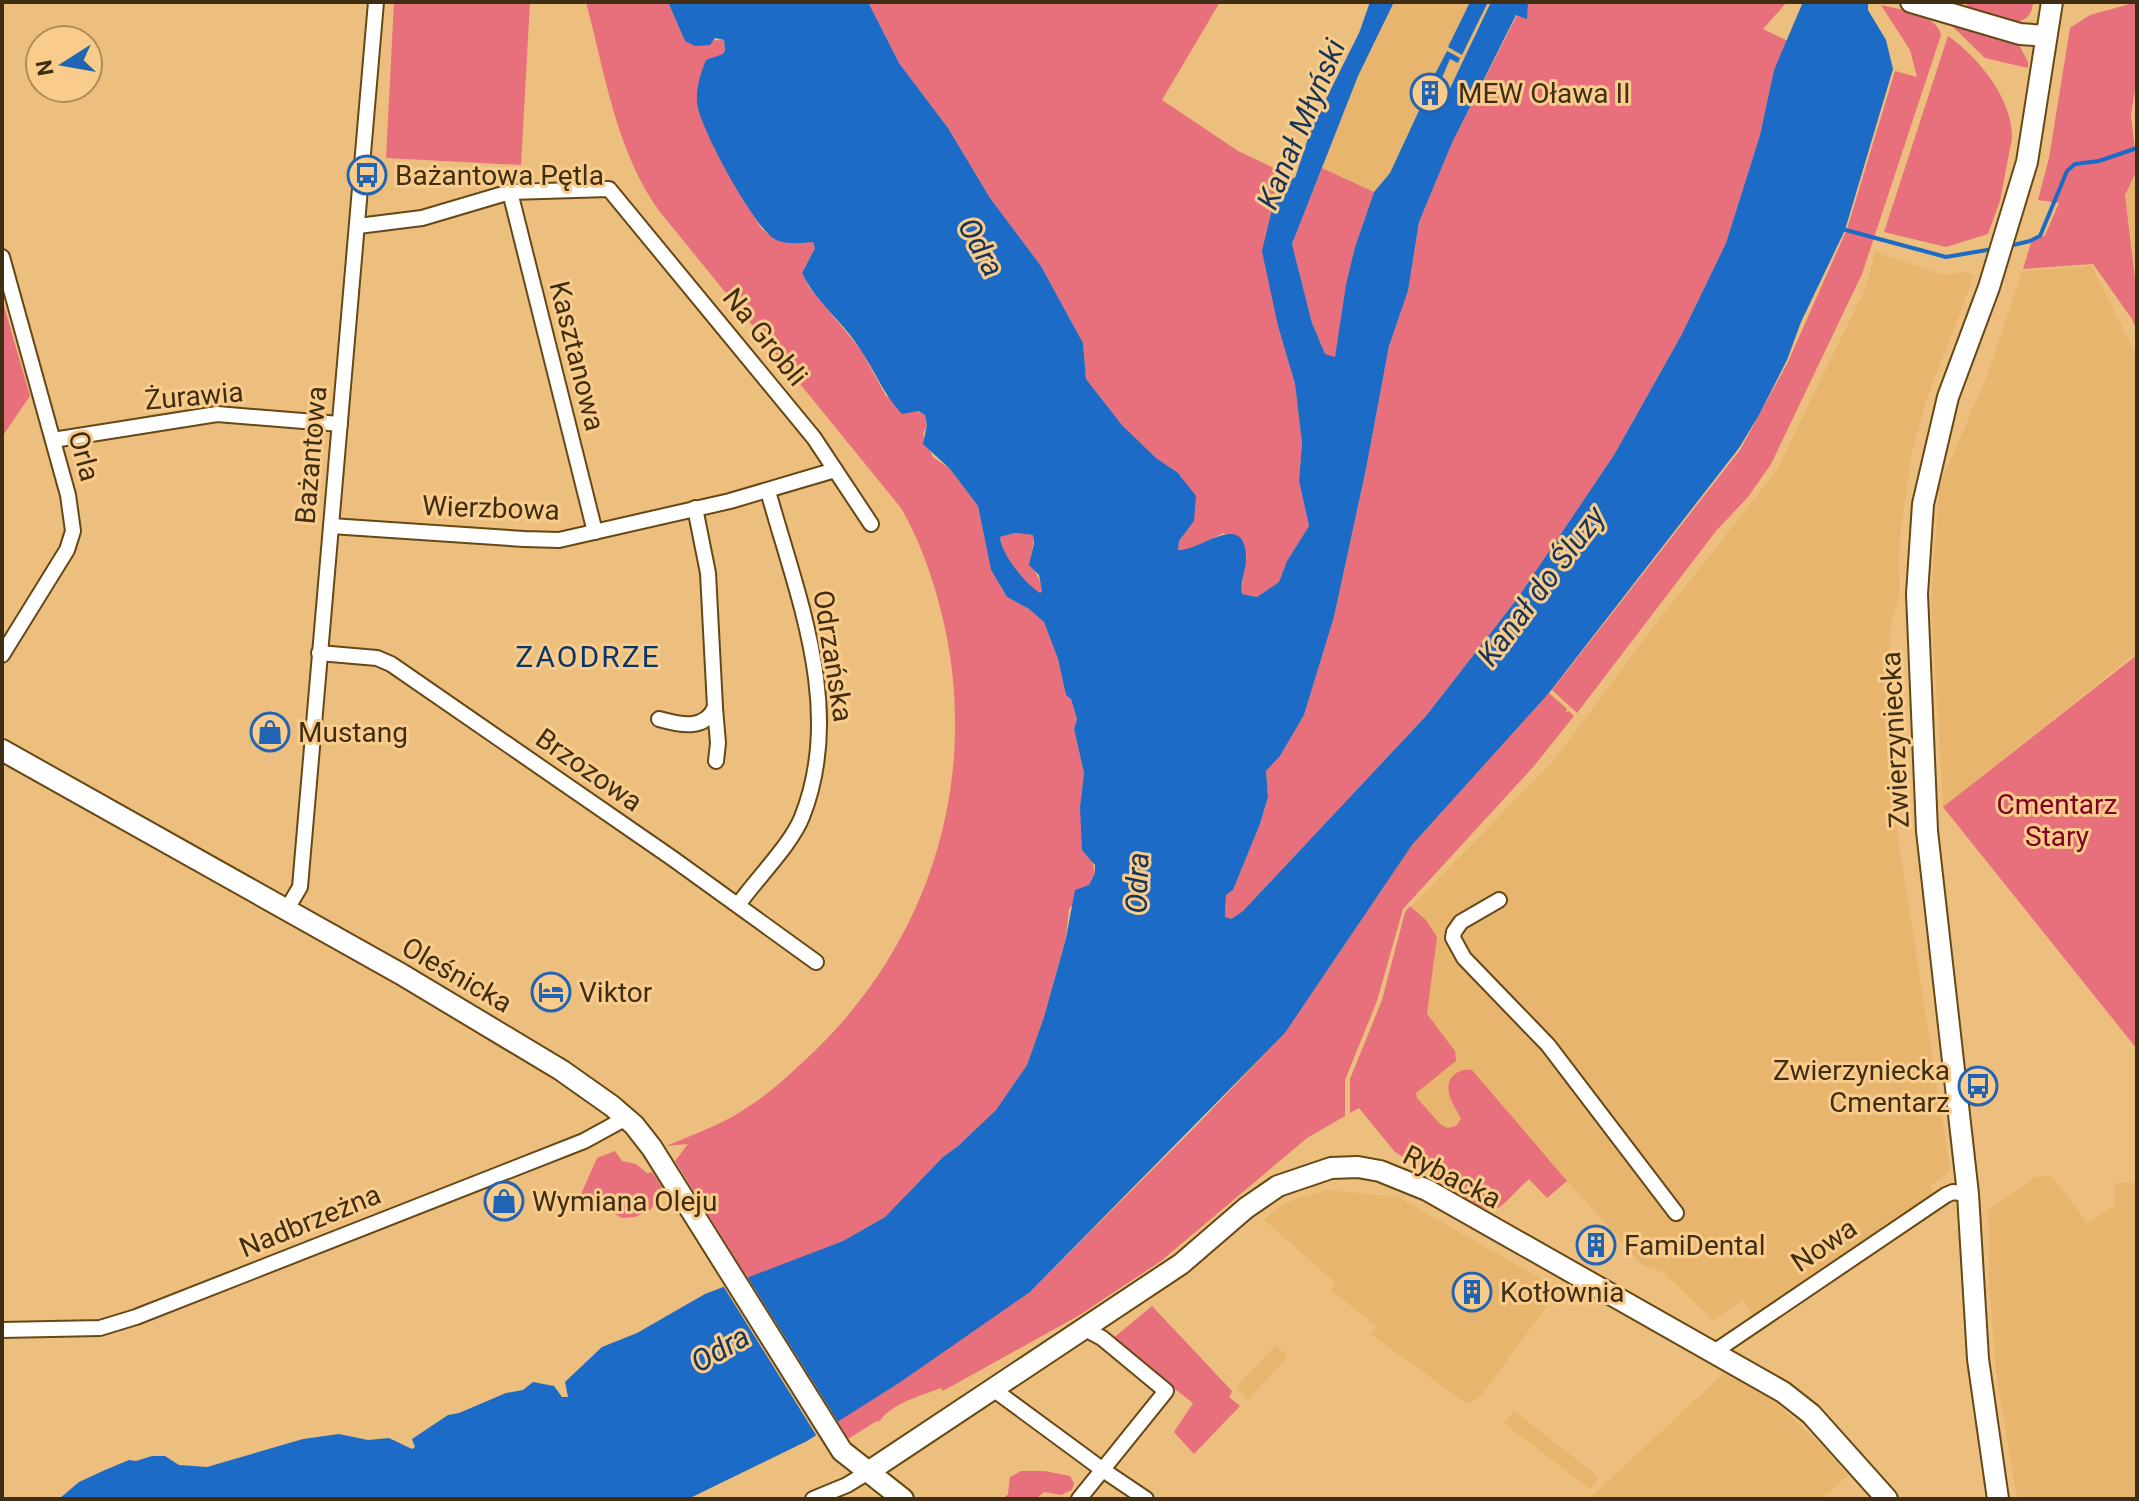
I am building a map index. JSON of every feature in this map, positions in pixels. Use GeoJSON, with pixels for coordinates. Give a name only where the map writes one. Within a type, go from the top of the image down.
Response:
{"type":"FeatureCollection","features":[{"type":"Feature","properties":{"kind":"street","name":"Bażantowa"},"geometry":{"type":"LineString","coordinates":[[287,909],[300,887],[376,2]]}},
{"type":"Feature","properties":{"kind":"street"},"geometry":{"type":"LineString","coordinates":[[1911,2],[1945,5],[2020,34],[2046,36]]}},
{"type":"Feature","properties":{"kind":"street","name":"Zwierzyniecka"},"geometry":{"type":"LineString","coordinates":[[2000,1494],[1978,1359],[1968,1194],[1927,831],[1917,594],[1923,504],[1945,412],[1989,287],[2027,162],[2050,3]]}},
{"type":"Feature","properties":{"kind":"street","name":"Na Grobli"},"geometry":{"type":"LineString","coordinates":[[510,192],[609,189],[814,438],[871,524]]}},
{"type":"Feature","properties":{"kind":"street"},"geometry":{"type":"LineString","coordinates":[[358,226],[422,218],[510,192]]}},
{"type":"Feature","properties":{"kind":"street","name":"Kasztanowa"},"geometry":{"type":"LineString","coordinates":[[510,192],[595,532]]}},
{"type":"Feature","properties":{"kind":"street","name":"Orla"},"geometry":{"type":"LineString","coordinates":[[2,257],[71,514],[70,542],[2,655]]}},
{"type":"Feature","properties":{"kind":"street","name":"Żurawia"},"geometry":{"type":"LineString","coordinates":[[53,440],[217,414],[340,424]]}},
{"type":"Feature","properties":{"kind":"street","name":"Wierzbowa"},"geometry":{"type":"LineString","coordinates":[[331,526],[559,540],[768,491],[835,470]]}},
{"type":"Feature","properties":{"kind":"street","name":"Odrzańska"},"geometry":{"type":"LineString","coordinates":[[738,905],[802,819],[820,750],[819,700],[809,640],[768,491]]}},
{"type":"Feature","properties":{"kind":"street"},"geometry":{"type":"LineString","coordinates":[[695,508],[708,573],[718,743],[716,761]]}},
{"type":"Feature","properties":{"kind":"street","name":"Brzozowa"},"geometry":{"type":"LineString","coordinates":[[319,653],[384,660],[816,962]]}},
{"type":"Feature","properties":{"kind":"street"},"geometry":{"type":"LineString","coordinates":[[659,719],[685,724],[701,723],[711,717],[715,707]]}},
{"type":"Feature","properties":{"kind":"street","name":"Oleśnicka"},"geometry":{"type":"LineString","coordinates":[[2,750],[287,909],[561,1070],[626,1118],[647,1140],[842,1451],[903,1499]]}},
{"type":"Feature","properties":{"kind":"street"},"geometry":{"type":"LineString","coordinates":[[1499,900],[1461,922],[1454,932],[1453,938],[1464,958],[1548,1045],[1676,1213]]}},
{"type":"Feature","properties":{"kind":"street","name":"Nadbrzeżna"},"geometry":{"type":"LineString","coordinates":[[2,1330],[100,1328],[136,1317],[584,1141],[626,1118]]}},
{"type":"Feature","properties":{"kind":"street","name":"Rybacka"},"geometry":{"type":"LineString","coordinates":[[813,1499],[847,1485],[868,1472],[1085,1329],[1181,1264],[1270,1191],[1320,1171],[1358,1167],[1380,1171],[1427,1190],[1795,1400],[1887,1499]]}},
{"type":"Feature","properties":{"kind":"street","name":"Nowa"},"geometry":{"type":"LineString","coordinates":[[1714,1352],[1946,1195],[1953,1192],[1968,1194]]}},
{"type":"Feature","properties":{"kind":"street"},"geometry":{"type":"LineString","coordinates":[[1079,1499],[1166,1391],[1102,1338],[1085,1329]]}},
{"type":"Feature","properties":{"kind":"street"},"geometry":{"type":"LineString","coordinates":[[993,1389],[1146,1499]]}},
{"type":"Feature","properties":{"kind":"shaded area"},"geometry":{"type":"Polygon","coordinates":[[[1394,2],[1470,2],[1448,47],[1462,55],[1488,2],[1491,2],[1444,101],[1441,100],[1441,80],[1450,59],[1447,51],[1435,74],[1440,91],[1431,109],[1421,104],[1390,173],[1374,192],[1322,168],[1358,76],[1394,2]]]}},
{"type":"Feature","properties":{"kind":"shaded area"},"geometry":{"type":"Polygon","coordinates":[[[2137,157],[2137,319],[2111,166],[2137,157]]]}},
{"type":"Feature","properties":{"kind":"shaded area"},"geometry":{"type":"Polygon","coordinates":[[[1875,252],[1944,275],[1966,272],[1974,276],[1926,401],[1911,456],[1900,539],[1899,596],[1890,628],[1889,779],[1950,1171],[1930,1186],[1935,1197],[1755,1317],[1743,1300],[1713,1320],[1663,1272],[1642,1265],[1540,1150],[1476,1205],[1395,1152],[1359,1108],[1389,1012],[1409,909],[1555,759],[1651,630],[1777,470],[1866,287],[1875,252]]]}},
{"type":"Feature","properties":{"kind":"shaded area"},"geometry":{"type":"Polygon","coordinates":[[[2092,266],[2137,357],[2137,652],[1943,807],[1931,604],[1939,486],[1986,379],[2022,271],[2092,266]]]}},
{"type":"Feature","properties":{"kind":"shaded area"},"geometry":{"type":"Polygon","coordinates":[[[2052,1176],[2088,1224],[2114,1206],[2115,1183],[2137,1183],[2137,1499],[2017,1499],[1996,1372],[1989,1285],[1988,1210],[2035,1177],[2052,1176]]]}},
{"type":"Feature","properties":{"kind":"shaded area"},"geometry":{"type":"Polygon","coordinates":[[[1328,1190],[1398,1197],[1559,1289],[1481,1396],[1469,1404],[1460,1399],[1371,1334],[1377,1327],[1331,1290],[1336,1283],[1264,1220],[1277,1208],[1297,1198],[1328,1190]]]}},
{"type":"Feature","properties":{"kind":"shaded area"},"geometry":{"type":"Polygon","coordinates":[[[1276,1345],[1288,1357],[1248,1399],[1236,1387],[1276,1345]]]}},
{"type":"Feature","properties":{"kind":"shaded area"},"geometry":{"type":"Polygon","coordinates":[[[1724,1373],[1776,1403],[1822,1446],[1848,1476],[1821,1499],[1589,1499],[1724,1373]]]}},
{"type":"Feature","properties":{"kind":"shaded area"},"geometry":{"type":"Polygon","coordinates":[[[1514,1411],[1599,1477],[1590,1489],[1504,1423],[1514,1411]]]}},
{"type":"Feature","properties":{"kind":"green space"},"geometry":{"type":"Polygon","coordinates":[[[394,2],[530,2],[521,165],[386,158],[394,2]]]}},
{"type":"Feature","properties":{"kind":"green space"},"geometry":{"type":"Polygon","coordinates":[[[586,2],[668,2],[685,41],[724,40],[714,148],[761,228],[775,240],[813,241],[815,248],[802,273],[809,287],[861,350],[886,396],[925,415],[927,425],[923,435],[933,457],[950,469],[978,506],[991,570],[1007,597],[1044,622],[1058,659],[1066,695],[1071,699],[1077,719],[1074,729],[1084,773],[1080,807],[1095,873],[1069,909],[1066,937],[1027,1065],[996,1110],[943,1157],[885,1217],[843,1241],[748,1279],[675,1161],[688,1144],[666,1146],[732,1117],[770,1091],[847,1016],[884,966],[913,913],[935,857],[949,799],[955,738],[953,677],[934,587],[920,547],[901,508],[660,212],[645,189],[622,138],[586,2]]]}},
{"type":"Feature","properties":{"kind":"green space"},"geometry":{"type":"Polygon","coordinates":[[[868,2],[1220,2],[1162,100],[1238,151],[1295,178],[1276,193],[1271,216],[1278,326],[1295,384],[1302,443],[1299,481],[1309,526],[1287,561],[1279,582],[1257,597],[1242,594],[1247,557],[1224,533],[1186,551],[1178,550],[1179,541],[1194,521],[1177,472],[1156,458],[1122,425],[1086,379],[1083,343],[1041,266],[990,198],[948,128],[899,63],[868,2]]]}},
{"type":"Feature","properties":{"kind":"green space"},"geometry":{"type":"Polygon","coordinates":[[[1528,2],[1787,2],[1763,29],[1788,41],[1774,70],[1760,135],[1726,243],[1682,334],[1614,455],[1517,599],[1426,716],[1243,911],[1231,919],[1225,917],[1226,895],[1233,890],[1260,824],[1268,797],[1266,771],[1280,756],[1304,715],[1334,617],[1389,346],[1408,291],[1419,222],[1452,143],[1517,15],[1528,2]]]}},
{"type":"Feature","properties":{"kind":"green space"},"geometry":{"type":"Polygon","coordinates":[[[1968,2],[2033,2],[2030,13],[2016,22],[1965,8],[1968,2]]]}},
{"type":"Feature","properties":{"kind":"green space"},"geometry":{"type":"Polygon","coordinates":[[[2137,2],[2137,77],[2131,115],[2137,170],[2125,195],[2137,297],[2137,332],[2132,319],[2093,264],[2023,269],[2031,243],[2045,235],[2059,203],[2038,200],[2049,158],[2070,28],[2090,15],[2137,2]]]}},
{"type":"Feature","properties":{"kind":"green space"},"geometry":{"type":"Polygon","coordinates":[[[1881,5],[1925,17],[1938,28],[1941,35],[1862,274],[1771,464],[1577,713],[1552,690],[1740,450],[1787,364],[1847,229],[1895,71],[1917,77],[1910,50],[1881,5]]]}},
{"type":"Feature","properties":{"kind":"green space"},"geometry":{"type":"Polygon","coordinates":[[[1951,20],[2016,39],[2028,68],[1985,58],[1950,24],[1951,20]]]}},
{"type":"Feature","properties":{"kind":"green space"},"geometry":{"type":"Polygon","coordinates":[[[1948,36],[1992,80],[2006,108],[2012,138],[2000,201],[1988,234],[1946,247],[1884,232],[1948,36]]]}},
{"type":"Feature","properties":{"kind":"green space"},"geometry":{"type":"Polygon","coordinates":[[[1322,168],[1374,192],[1355,247],[1335,357],[1331,358],[1325,355],[1312,323],[1292,244],[1322,168]]]}},
{"type":"Feature","properties":{"kind":"green space"},"geometry":{"type":"Polygon","coordinates":[[[2,299],[30,396],[2,437],[2,299]]]}},
{"type":"Feature","properties":{"kind":"green space"},"geometry":{"type":"Polygon","coordinates":[[[1015,533],[1033,535],[1031,561],[1041,586],[1039,594],[1015,568],[1001,544],[1000,537],[1015,533]]]}},
{"type":"Feature","properties":{"kind":"green space","name":"Cmentarz Stary"},"geometry":{"type":"Polygon","coordinates":[[[2137,655],[2137,1049],[1943,807],[2137,655]]]}},
{"type":"Feature","properties":{"kind":"green space"},"geometry":{"type":"Polygon","coordinates":[[[1549,693],[1567,709],[1566,713],[1569,711],[1574,716],[1534,766],[1403,909],[1377,1001],[1345,1080],[1345,1116],[1307,1138],[1161,1261],[1078,1316],[943,1391],[941,1388],[899,1405],[880,1421],[848,1439],[837,1421],[1030,1292],[1285,1033],[1412,845],[1549,693]]]}},
{"type":"Feature","properties":{"kind":"green space"},"geometry":{"type":"Polygon","coordinates":[[[1410,906],[1426,920],[1437,937],[1427,1014],[1455,1051],[1456,1061],[1416,1093],[1417,1098],[1440,1124],[1447,1128],[1456,1126],[1461,1119],[1450,1098],[1448,1086],[1460,1071],[1472,1070],[1567,1181],[1547,1198],[1529,1179],[1503,1205],[1490,1209],[1482,1207],[1458,1193],[1461,1188],[1455,1183],[1451,1188],[1395,1152],[1359,1108],[1350,1113],[1350,1079],[1382,1000],[1405,912],[1410,906]]]}},
{"type":"Feature","properties":{"kind":"green space"},"geometry":{"type":"Polygon","coordinates":[[[615,1151],[622,1161],[636,1164],[647,1173],[652,1172],[662,1187],[660,1197],[650,1210],[635,1217],[622,1218],[610,1211],[594,1214],[582,1200],[581,1194],[597,1158],[615,1151]]]}},
{"type":"Feature","properties":{"kind":"green space"},"geometry":{"type":"Polygon","coordinates":[[[1152,1306],[1232,1391],[1229,1397],[1240,1406],[1194,1454],[1174,1432],[1193,1403],[1111,1340],[1152,1306]]]}},
{"type":"Feature","properties":{"kind":"green space"},"geometry":{"type":"Polygon","coordinates":[[[1021,1471],[1045,1471],[1070,1476],[1074,1483],[1072,1490],[1061,1495],[1044,1492],[1036,1499],[1003,1499],[1008,1494],[1010,1477],[1021,1471]]]}},
{"type":"Feature","properties":{"kind":"water"},"geometry":{"type":"Polygon","coordinates":[[[668,2],[868,2],[899,63],[948,128],[990,198],[1041,266],[1083,343],[1086,379],[1122,425],[1156,458],[1177,472],[1196,496],[1194,521],[1179,541],[1178,550],[1219,536],[1237,536],[1243,542],[1246,555],[1242,594],[1257,597],[1279,582],[1287,561],[1309,526],[1299,481],[1302,443],[1295,384],[1278,326],[1262,251],[1276,193],[1283,182],[1295,178],[1311,129],[1359,33],[1370,2],[1394,2],[1358,76],[1292,244],[1312,323],[1325,354],[1335,357],[1346,285],[1374,192],[1390,173],[1422,104],[1431,108],[1440,91],[1435,74],[1447,51],[1460,58],[1458,63],[1450,59],[1441,80],[1448,84],[1441,99],[1444,101],[1491,2],[1528,2],[1527,19],[1516,15],[1452,143],[1419,222],[1408,291],[1389,346],[1334,617],[1304,715],[1280,756],[1266,771],[1268,797],[1260,824],[1233,890],[1226,895],[1225,917],[1231,919],[1243,911],[1426,716],[1517,599],[1614,455],[1682,334],[1726,243],[1760,135],[1774,70],[1803,2],[1868,2],[1868,10],[1886,40],[1893,69],[1845,230],[1801,322],[1787,360],[1739,448],[1549,693],[1412,845],[1285,1033],[1030,1292],[899,1383],[807,1441],[688,1499],[59,1499],[79,1482],[129,1460],[165,1456],[179,1465],[207,1467],[303,1439],[339,1434],[368,1440],[389,1438],[412,1449],[415,1447],[412,1439],[448,1415],[506,1393],[523,1390],[533,1382],[554,1386],[562,1397],[568,1397],[565,1382],[602,1347],[637,1333],[705,1294],[843,1241],[885,1217],[943,1157],[996,1110],[1027,1065],[1066,938],[1075,890],[1089,885],[1095,873],[1095,865],[1082,850],[1080,807],[1084,773],[1074,729],[1077,719],[1071,699],[1066,695],[1058,659],[1044,622],[1007,597],[991,570],[978,506],[950,469],[923,444],[927,425],[925,415],[918,411],[902,414],[855,342],[808,284],[802,273],[815,248],[813,242],[776,240],[755,218],[729,176],[707,132],[697,102],[699,80],[706,60],[723,54],[724,40],[715,38],[710,45],[695,46],[685,41],[668,2]],[[1015,533],[1000,537],[1015,568],[1040,593],[1039,575],[1029,565],[1033,535],[1015,533]]]}},
{"type":"Feature","properties":{"kind":"water"},"geometry":{"type":"Polygon","coordinates":[[[1470,2],[1488,2],[1462,55],[1448,47],[1470,2]]]}},
{"type":"Feature","properties":{"kind":"pier"},"geometry":{"type":"Polygon","coordinates":[[[746,1275],[840,1425],[818,1438],[722,1284],[746,1275]]]}},
{"type":"Feature","properties":{"kind":"waterway"},"geometry":{"type":"LineString","coordinates":[[2009,246],[2040,236],[2067,171],[2075,164],[2099,161],[2137,148]]}},
{"type":"Feature","properties":{"kind":"waterway"},"geometry":{"type":"LineString","coordinates":[[1842,229],[1946,257],[1993,249]]}},
{"type":"Feature","properties":{"kind":"place","name":"MEW Oława II"},"geometry":{"type":"Point","coordinates":[1430,93]}},
{"type":"Feature","properties":{"kind":"place","name":"Bażantowa Pętla"},"geometry":{"type":"Point","coordinates":[367,175]}},
{"type":"Feature","properties":{"kind":"place","name":"Mustang"},"geometry":{"type":"Point","coordinates":[270,732]}},
{"type":"Feature","properties":{"kind":"place","name":"Viktor"},"geometry":{"type":"Point","coordinates":[551,992]}},
{"type":"Feature","properties":{"kind":"place","name":"Zwierzyniecka Cmentarz"},"geometry":{"type":"Point","coordinates":[1978,1086]}},
{"type":"Feature","properties":{"kind":"place","name":"Wymiana Oleju"},"geometry":{"type":"Point","coordinates":[504,1201]}},
{"type":"Feature","properties":{"kind":"place","name":"FamiDental"},"geometry":{"type":"Point","coordinates":[1596,1245]}},
{"type":"Feature","properties":{"kind":"place","name":"Kotłownia"},"geometry":{"type":"Point","coordinates":[1472,1292]}},
{"type":"Feature","properties":{"kind":"district","name":"ZAODRZE"},"geometry":{"type":"Point","coordinates":[588,656]}},
{"type":"Feature","properties":{"kind":"water label","name":"Kanał Młyński"},"geometry":{"type":"Point","coordinates":[1301,124]}},
{"type":"Feature","properties":{"kind":"water label","name":"Odra"},"geometry":{"type":"Point","coordinates":[981,247]}},
{"type":"Feature","properties":{"kind":"water label","name":"Kanał do Śluzy"},"geometry":{"type":"Point","coordinates":[1541,586]}},
{"type":"Feature","properties":{"kind":"water label","name":"Odra"},"geometry":{"type":"Point","coordinates":[1137,883]}},
{"type":"Feature","properties":{"kind":"water label","name":"Odra"},"geometry":{"type":"Point","coordinates":[720,1349]}}]}
